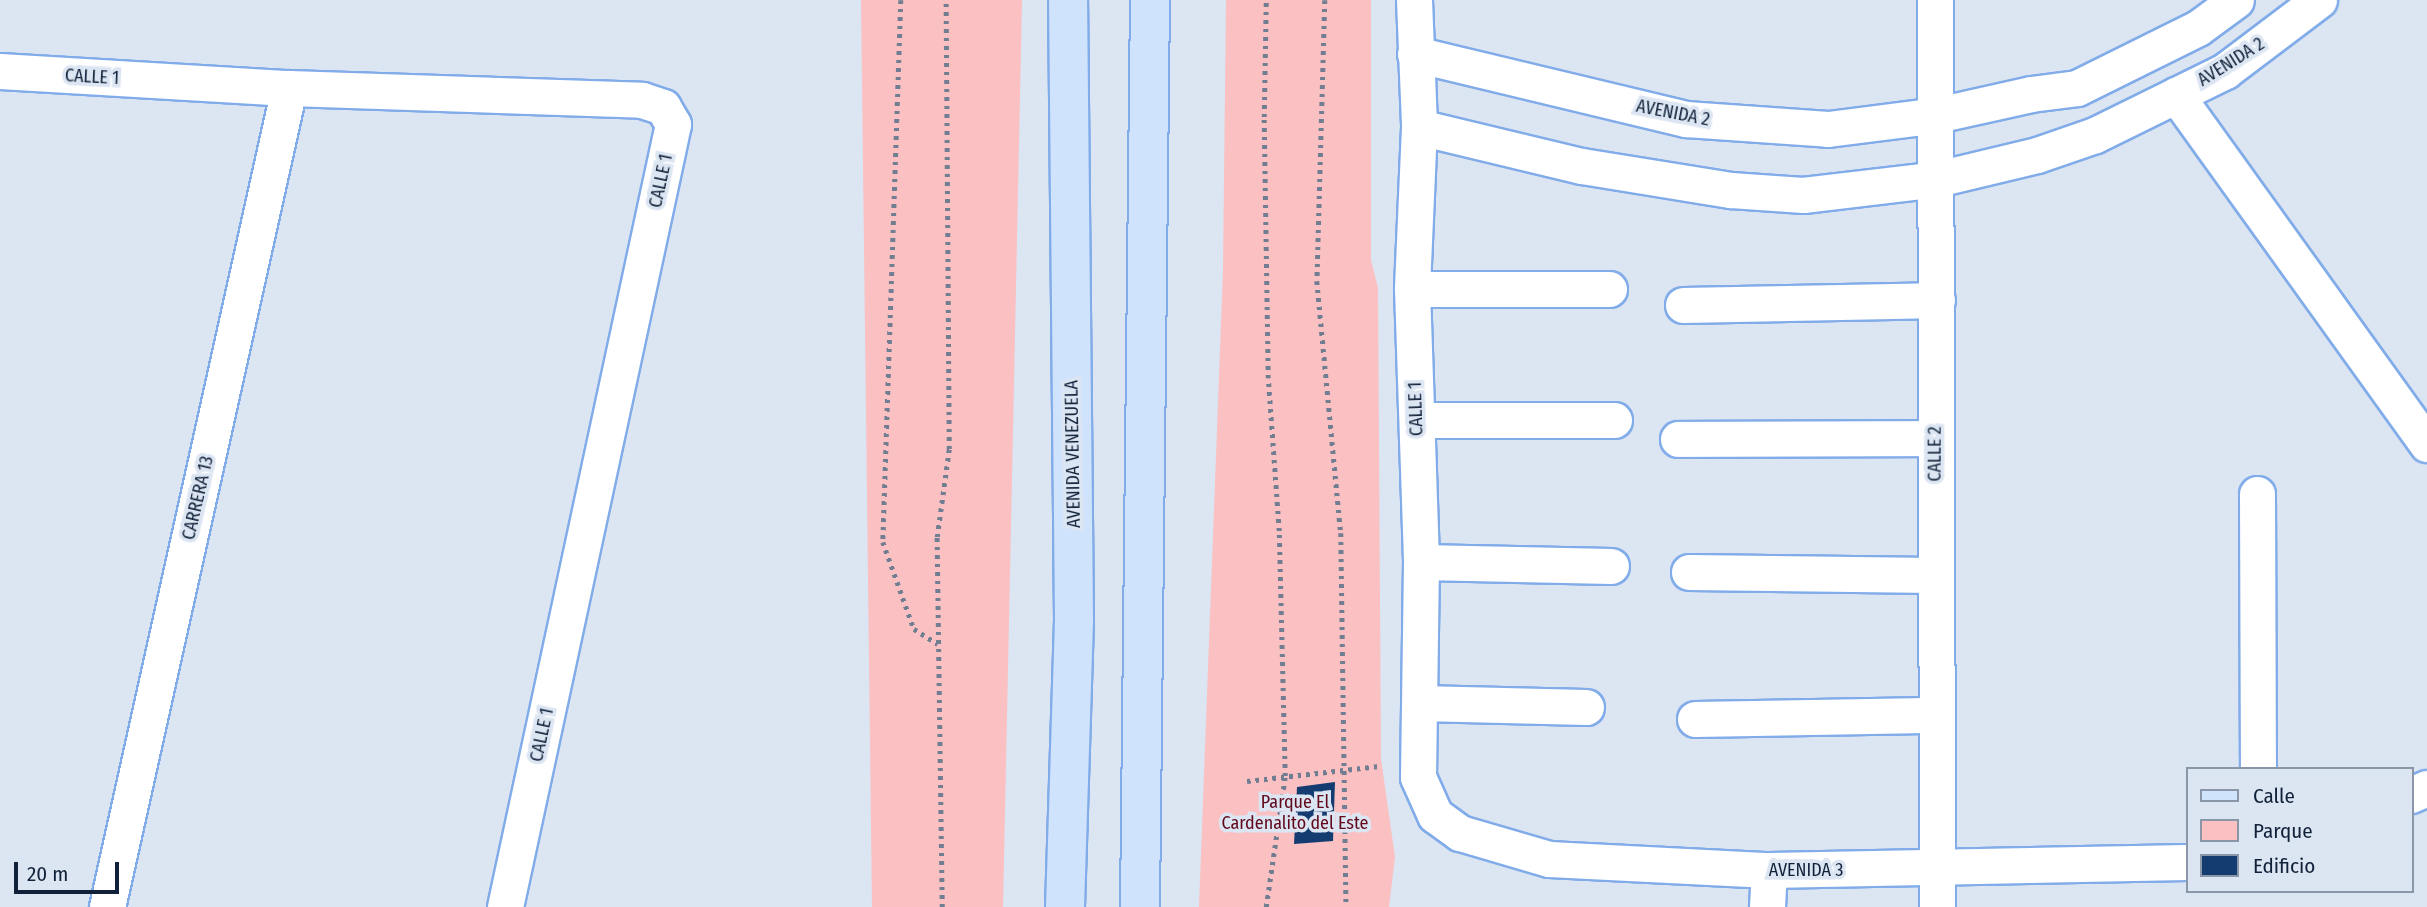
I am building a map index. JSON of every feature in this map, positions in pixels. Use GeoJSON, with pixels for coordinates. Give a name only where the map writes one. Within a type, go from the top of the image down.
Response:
{"type":"FeatureCollection","features":[{"type":"Feature","properties":{"kind":"main road","name":"AVENIDA VENEZUELA"},"geometry":{"type":"LineString","coordinates":[[1065,907],[1074,620],[1068,0]]}},
{"type":"Feature","properties":{"kind":"main road"},"geometry":{"type":"LineString","coordinates":[[1140,907],[1150,0]]}},
{"type":"Feature","properties":{"kind":"street","name":"CALLE 1"},"geometry":{"type":"LineString","coordinates":[[1413,0],[1419,127],[1412,289],[1421,562],[1418,777],[1435,814]]}},
{"type":"Feature","properties":{"kind":"street","name":"CALLE 2"},"geometry":{"type":"LineString","coordinates":[[1935,0],[1937,907]]}},
{"type":"Feature","properties":{"kind":"street","name":"AVENIDA 2"},"geometry":{"type":"LineString","coordinates":[[1415,54],[1686,119],[1828,129],[1937,115],[2031,94],[2077,88],[2198,28],[2236,0]]}},
{"type":"Feature","properties":{"kind":"street","name":"AVENIDA 2"},"geometry":{"type":"LineString","coordinates":[[1419,127],[1582,166],[1731,190],[1803,195],[1937,179],[2037,155],[2095,135],[2225,71],[2319,0]]}},
{"type":"Feature","properties":{"kind":"street","name":"CALLE 1"},"geometry":{"type":"LineString","coordinates":[[0,71],[289,88],[642,100],[663,107],[673,124],[505,907]]}},
{"type":"Feature","properties":{"kind":"street","name":"CARRERA 13"},"geometry":{"type":"LineString","coordinates":[[107,907],[289,88]]}},
{"type":"Feature","properties":{"kind":"street"},"geometry":{"type":"LineString","coordinates":[[2176,95],[2427,444]]}},
{"type":"Feature","properties":{"kind":"street"},"geometry":{"type":"LineString","coordinates":[[1412,289],[1609,289]]}},
{"type":"Feature","properties":{"kind":"street"},"geometry":{"type":"LineString","coordinates":[[1683,305],[1937,300]]}},
{"type":"Feature","properties":{"kind":"street"},"geometry":{"type":"LineString","coordinates":[[1416,420],[1614,420]]}},
{"type":"Feature","properties":{"kind":"street"},"geometry":{"type":"LineString","coordinates":[[1678,439],[1935,438]]}},
{"type":"Feature","properties":{"kind":"street"},"geometry":{"type":"LineString","coordinates":[[2257,494],[2258,767]]}},
{"type":"Feature","properties":{"kind":"street"},"geometry":{"type":"LineString","coordinates":[[1421,562],[1611,566]]}},
{"type":"Feature","properties":{"kind":"street"},"geometry":{"type":"LineString","coordinates":[[1689,572],[1936,575]]}},
{"type":"Feature","properties":{"kind":"street"},"geometry":{"type":"LineString","coordinates":[[1420,703],[1586,707]]}},
{"type":"Feature","properties":{"kind":"street"},"geometry":{"type":"LineString","coordinates":[[1695,719],[1936,715]]}},
{"type":"Feature","properties":{"kind":"street","name":"AVENIDA 3"},"geometry":{"type":"LineString","coordinates":[[1435,814],[1460,833],[1549,859],[1769,870],[1939,869],[2186,862]]}},
{"type":"Feature","properties":{"kind":"street"},"geometry":{"type":"LineString","coordinates":[[1767,907],[1769,870]]}},
{"type":"Feature","properties":{"kind":"path"},"geometry":{"type":"LineString","coordinates":[[901,0],[883,542],[914,629],[939,644]]}},
{"type":"Feature","properties":{"kind":"path"},"geometry":{"type":"LineString","coordinates":[[942,907],[937,537],[948,449],[946,0]]}},
{"type":"Feature","properties":{"kind":"path"},"geometry":{"type":"LineString","coordinates":[[1266,0],[1264,117],[1268,365],[1279,531],[1285,776],[1266,907]]}},
{"type":"Feature","properties":{"kind":"path"},"geometry":{"type":"LineString","coordinates":[[1325,0],[1317,282],[1341,533],[1346,907]]}},
{"type":"Feature","properties":{"kind":"path"},"geometry":{"type":"LineString","coordinates":[[1247,781],[1379,766]]}},
{"type":"Feature","properties":{"kind":"green space"},"geometry":{"type":"Polygon","coordinates":[[[861,0],[1022,0],[1003,907],[872,907],[861,0]]]}},
{"type":"Feature","properties":{"kind":"green space","name":"Parque El Cardenalito del Este"},"geometry":{"type":"Polygon","coordinates":[[[1226,0],[1371,0],[1371,260],[1378,288],[1381,759],[1395,857],[1389,907],[1199,907],[1223,270],[1226,0]]]}},
{"type":"Feature","properties":{"kind":"building"},"geometry":{"type":"Polygon","coordinates":[[[1335,782],[1333,841],[1294,844],[1297,787],[1335,782]]]}}]}
